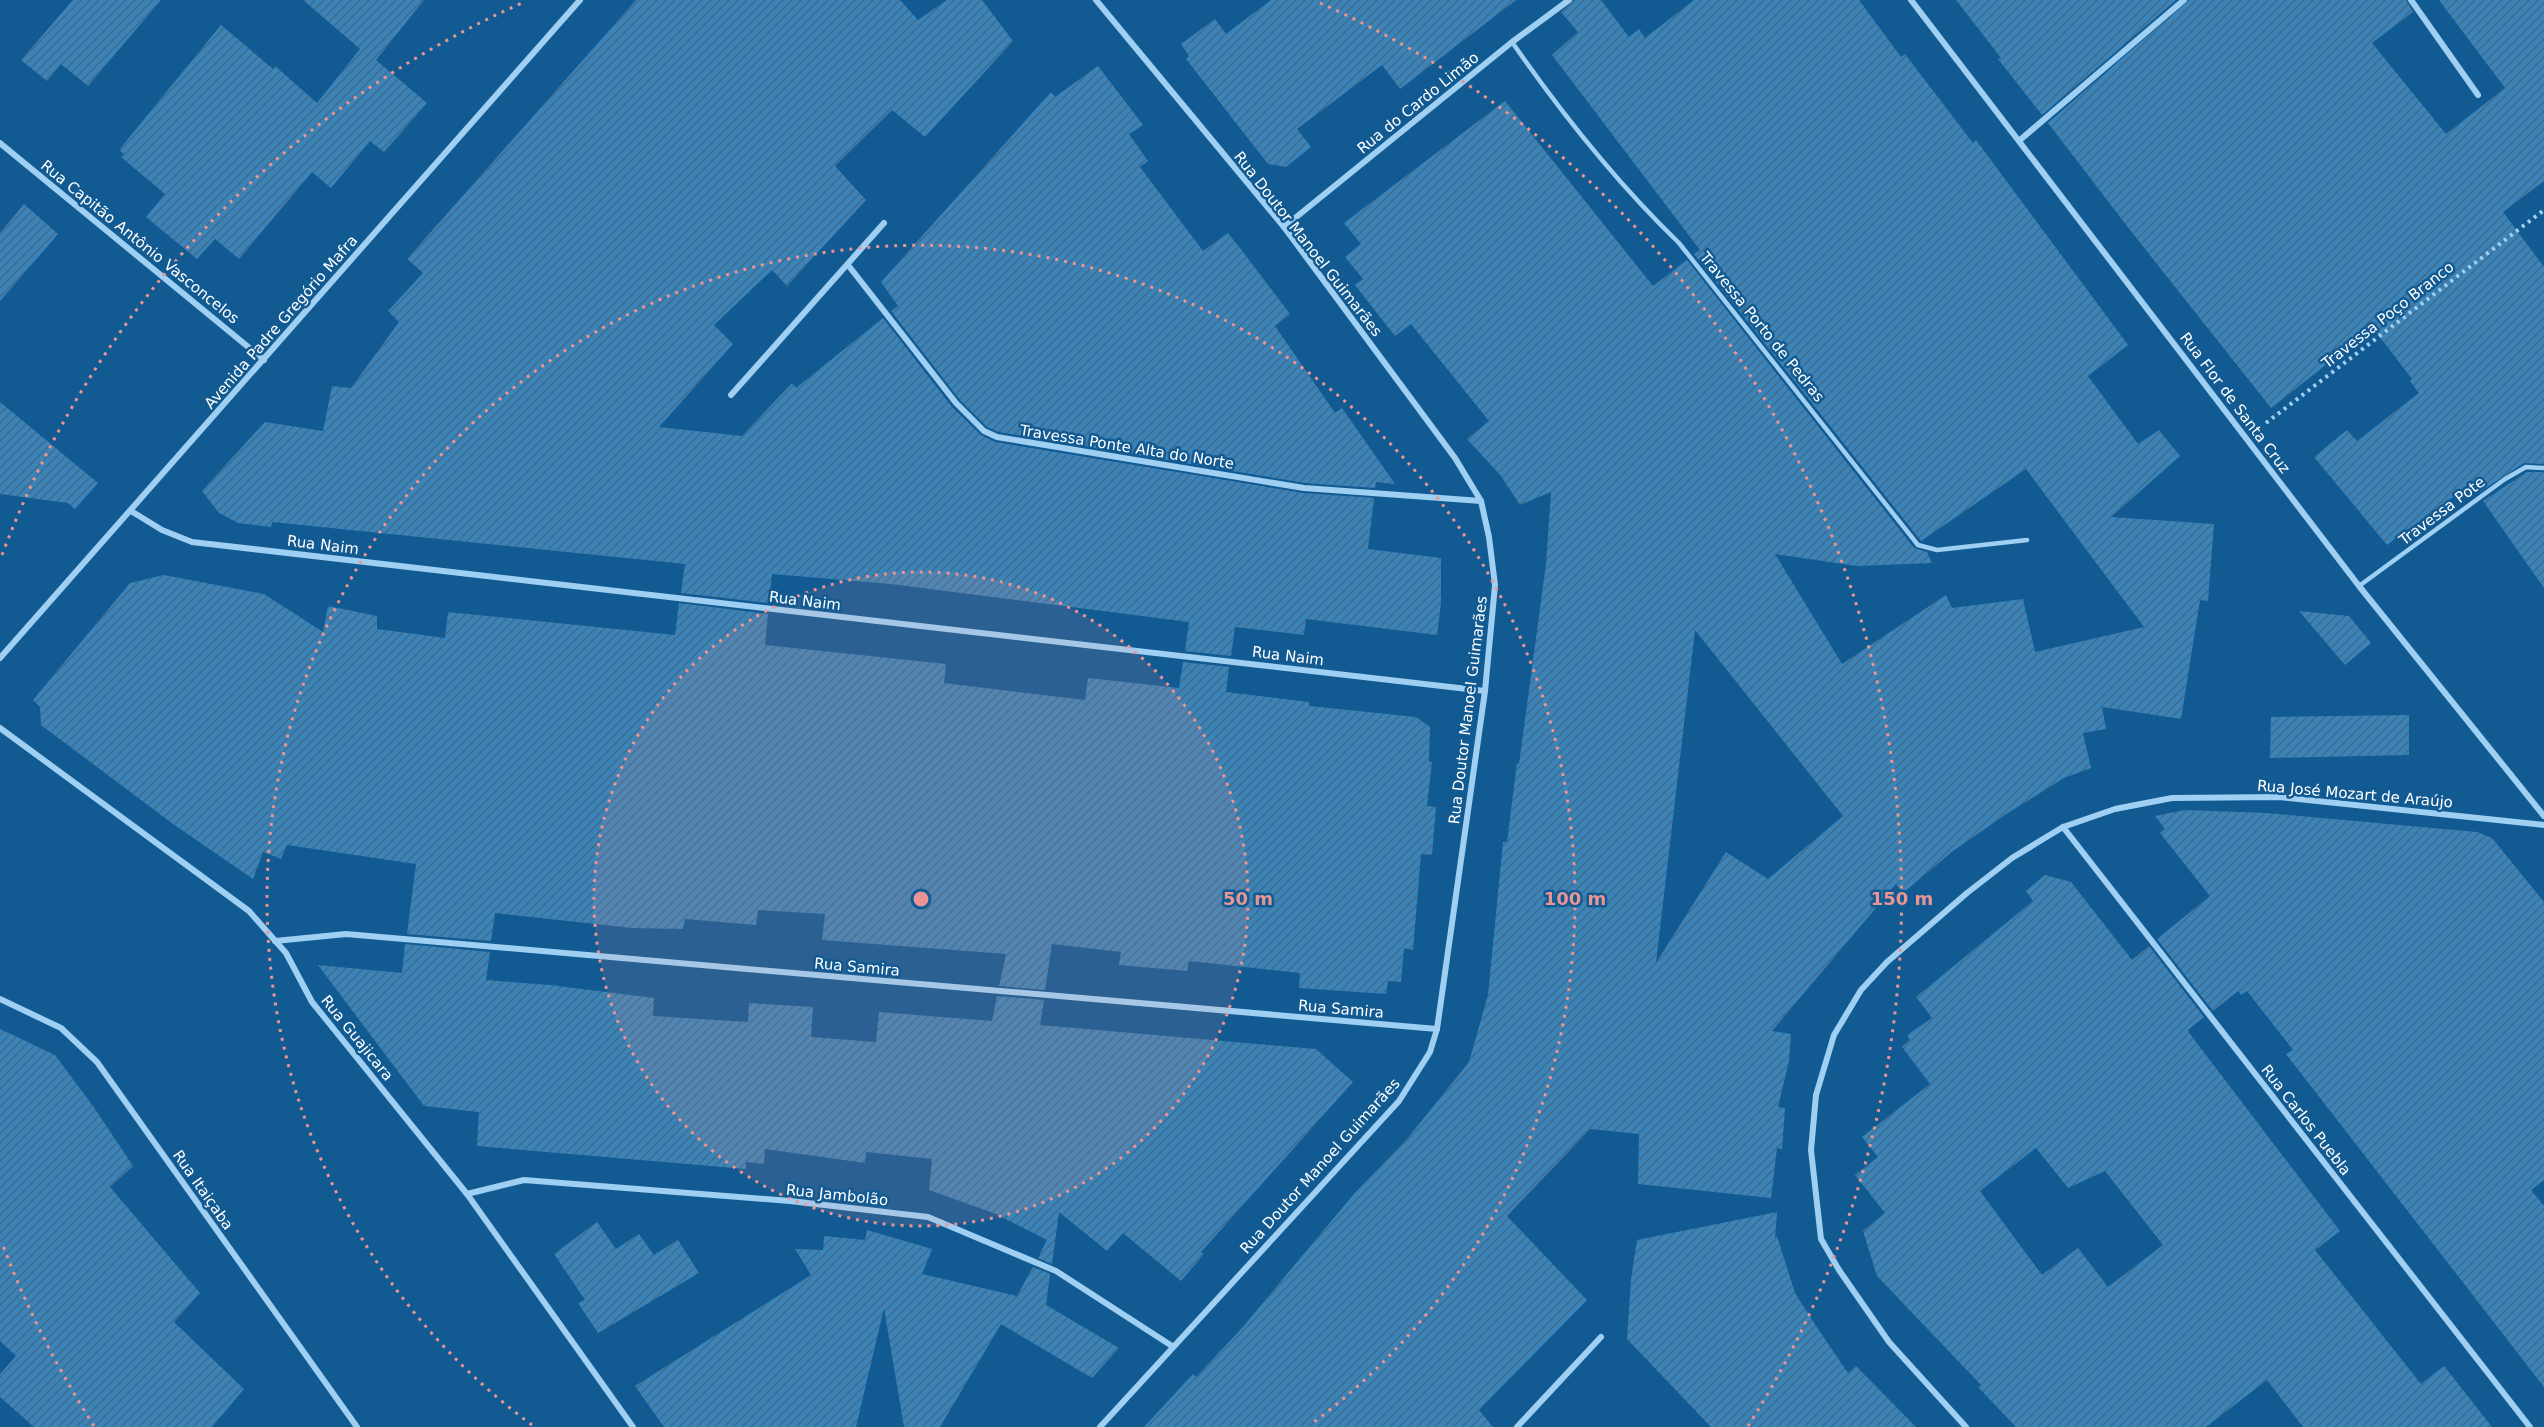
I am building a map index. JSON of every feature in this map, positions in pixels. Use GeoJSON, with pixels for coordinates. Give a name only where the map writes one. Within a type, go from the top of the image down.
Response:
{"type":"FeatureCollection","features":[{"type":"Feature","properties":{"kind":"street","name":"Avenida Padre Gregório Mafra"},"geometry":{"type":"LineString","coordinates":[[0,658],[580,0]]}},
{"type":"Feature","properties":{"kind":"street","name":"Rua Doutor Manoel Guimarães"},"geometry":{"type":"LineString","coordinates":[[1096,0],[1284,227],[1455,458],[1481,501],[1489,537],[1495,585],[1485,691],[1437,1029],[1430,1052],[1399,1101],[1100,1427]]}},
{"type":"Feature","properties":{"kind":"street","name":"Rua do Cardo Limão"},"geometry":{"type":"LineString","coordinates":[[1284,227],[1512,42],[1569,0]]}},
{"type":"Feature","properties":{"kind":"street","name":"Rua Flor de Santa Cruz"},"geometry":{"type":"LineString","coordinates":[[1911,0],[2359,586],[2544,816]]}},
{"type":"Feature","properties":{"kind":"street"},"geometry":{"type":"LineString","coordinates":[[2020,140],[2184,0]]}},
{"type":"Feature","properties":{"kind":"street"},"geometry":{"type":"LineString","coordinates":[[2411,0],[2478,95]]}},
{"type":"Feature","properties":{"kind":"street","name":"Rua Capitão Antônio Vasconcelos"},"geometry":{"type":"LineString","coordinates":[[0,143],[264,360]]}},
{"type":"Feature","properties":{"kind":"street"},"geometry":{"type":"LineString","coordinates":[[731,395],[884,222]]}},
{"type":"Feature","properties":{"kind":"street","name":"Travessa Ponte Alta do Norte"},"geometry":{"type":"LineString","coordinates":[[848,265],[956,403],[984,431],[996,437],[1304,488],[1481,501]]}},
{"type":"Feature","properties":{"kind":"street","name":"Rua Naim"},"geometry":{"type":"LineString","coordinates":[[131,511],[162,530],[192,542],[1485,691]]}},
{"type":"Feature","properties":{"kind":"street","name":"Rua Guajicara"},"geometry":{"type":"LineString","coordinates":[[0,728],[249,911],[286,953],[312,1002],[467,1194],[633,1427]]}},
{"type":"Feature","properties":{"kind":"street","name":"Rua José Mozart de Araújo"},"geometry":{"type":"LineString","coordinates":[[1966,1427],[1889,1342],[1839,1270],[1821,1239],[1811,1150],[1816,1095],[1834,1035],[1861,990],[1887,962],[1966,893],[2012,858],[2063,827],[2115,809],[2172,798],[2279,797],[2544,825]]}},
{"type":"Feature","properties":{"kind":"street","name":"Rua Carlos Puebla"},"geometry":{"type":"LineString","coordinates":[[2063,827],[2530,1427]]}},
{"type":"Feature","properties":{"kind":"street","name":"Rua Samira"},"geometry":{"type":"LineString","coordinates":[[275,941],[346,934],[1437,1029]]}},
{"type":"Feature","properties":{"kind":"street","name":"Rua Itaiçaba"},"geometry":{"type":"LineString","coordinates":[[0,999],[61,1028],[97,1062],[357,1427]]}},
{"type":"Feature","properties":{"kind":"street","name":"Rua Jambolão"},"geometry":{"type":"LineString","coordinates":[[467,1194],[524,1180],[789,1201],[928,1216],[1056,1272],[1173,1346]]}},
{"type":"Feature","properties":{"kind":"street"},"geometry":{"type":"LineString","coordinates":[[1517,1427],[1601,1337]]}},
{"type":"Feature","properties":{"kind":"lane","name":"Travessa Porto de Pedras"},"geometry":{"type":"LineString","coordinates":[[1512,42],[1556,105],[1643,208],[1679,243],[1918,545],[1937,550],[2027,540]]}},
{"type":"Feature","properties":{"kind":"lane","name":"Travessa Pote"},"geometry":{"type":"LineString","coordinates":[[2359,586],[2505,479],[2526,467],[2544,468]]}},
{"type":"Feature","properties":{"kind":"path","name":"Travessa Poço Branco"},"geometry":{"type":"LineString","coordinates":[[2246,438],[2374,343],[2544,210]]}},
{"type":"Feature","properties":{"kind":"building"},"geometry":{"type":"Polygon","coordinates":[[[73,0],[161,0],[88,86],[61,64],[47,81],[21,60],[73,0]]]}},
{"type":"Feature","properties":{"kind":"building"},"geometry":{"type":"Polygon","coordinates":[[[303,0],[424,0],[376,60],[427,103],[384,152],[370,141],[331,188],[312,172],[239,259],[215,239],[197,259],[146,217],[165,194],[121,157],[124,154],[119,150],[221,25],[273,69],[275,66],[317,103],[360,49],[303,0]]]}},
{"type":"Feature","properties":{"kind":"building"},"geometry":{"type":"Polygon","coordinates":[[[636,0],[900,0],[918,20],[947,0],[982,0],[1013,41],[925,137],[892,110],[835,166],[866,200],[787,286],[772,270],[714,325],[733,344],[659,427],[742,436],[792,383],[796,388],[883,318],[952,407],[981,435],[995,442],[1303,493],[1374,498],[1368,549],[1441,558],[1441,603],[1437,635],[1306,619],[1304,635],[1235,627],[1231,656],[1185,651],[1189,622],[891,584],[772,574],[769,603],[681,593],[685,564],[272,522],[271,527],[238,523],[219,513],[202,491],[265,422],[323,431],[332,386],[351,388],[399,322],[388,311],[423,273],[407,259],[636,0]]]}},
{"type":"Feature","properties":{"kind":"building"},"geometry":{"type":"Polygon","coordinates":[[[1271,0],[1516,0],[1400,89],[1382,65],[1297,129],[1311,147],[1286,167],[1268,164],[1186,59],[1189,56],[1181,44],[1215,19],[1226,34],[1271,0]]]}},
{"type":"Feature","properties":{"kind":"building"},"geometry":{"type":"Polygon","coordinates":[[[1574,0],[1601,0],[1629,37],[1639,29],[1645,38],[1694,0],[1859,0],[1901,57],[1905,54],[1973,143],[1976,140],[2128,345],[2088,376],[2138,444],[2159,430],[2180,456],[2111,517],[2214,524],[2208,601],[2200,600],[2181,719],[2102,707],[2106,729],[2083,733],[2091,768],[2064,778],[2008,813],[1953,851],[1903,893],[1896,884],[1772,1031],[1791,1034],[1789,1061],[1778,1107],[1785,1108],[1782,1149],[1777,1148],[1771,1198],[1638,1184],[1639,1134],[1590,1129],[1507,1216],[1587,1300],[1479,1410],[1493,1427],[1144,1427],[1193,1374],[1196,1377],[1242,1328],[1353,1195],[1407,1139],[1469,1062],[1488,995],[1503,842],[1507,842],[1517,763],[1519,764],[1546,564],[1551,492],[1520,505],[1501,476],[1467,439],[1489,421],[1411,324],[1395,336],[1355,285],[1363,279],[1345,257],[1361,244],[1344,223],[1505,101],[1653,286],[1687,260],[1914,548],[1927,552],[1932,563],[1857,566],[1775,554],[1842,664],[1946,595],[1952,608],[2023,599],[2035,652],[2144,627],[2026,469],[1921,541],[1694,254],[1700,250],[1552,55],[1578,32],[1561,12],[1574,0]],[[1695,630],[1656,963],[1726,852],[1768,879],[1843,816],[1695,630]]]}},
{"type":"Feature","properties":{"kind":"building"},"geometry":{"type":"Polygon","coordinates":[[[1956,0],[2176,0],[2042,115],[1956,0]]]}},
{"type":"Feature","properties":{"kind":"building"},"geometry":{"type":"Polygon","coordinates":[[[2189,0],[2406,0],[2413,12],[2372,43],[2446,134],[2505,88],[2439,0],[2544,0],[2544,181],[2503,212],[2544,267],[2544,464],[2524,463],[2478,493],[2471,484],[2387,545],[2314,457],[2347,430],[2357,441],[2419,393],[2410,381],[2412,379],[2373,328],[2271,408],[2048,123],[2189,0]]]}},
{"type":"Feature","properties":{"kind":"building"},"geometry":{"type":"Polygon","coordinates":[[[1098,66],[1143,125],[1129,134],[1148,161],[1140,167],[1203,251],[1228,233],[1290,314],[1275,326],[1335,413],[1342,408],[1395,484],[1376,482],[1375,488],[1305,483],[999,432],[987,427],[960,400],[891,311],[898,306],[881,282],[1051,92],[1055,97],[1098,66]]]}},
{"type":"Feature","properties":{"kind":"building"},"geometry":{"type":"Polygon","coordinates":[[[24,204],[58,234],[0,301],[0,233],[24,204]]]}},
{"type":"Feature","properties":{"kind":"building"},"geometry":{"type":"Polygon","coordinates":[[[0,402],[98,483],[75,509],[68,503],[0,494],[0,402]]]}},
{"type":"Feature","properties":{"kind":"building"},"geometry":{"type":"Polygon","coordinates":[[[2527,472],[2544,472],[2544,588],[2483,501],[2527,472]]]}},
{"type":"Feature","properties":{"kind":"building"},"geometry":{"type":"Polygon","coordinates":[[[164,575],[264,594],[323,632],[328,606],[377,616],[377,629],[445,638],[448,612],[675,635],[679,603],[768,614],[765,645],[946,664],[944,683],[1085,700],[1088,678],[1179,688],[1183,662],[1229,667],[1226,692],[1309,702],[1309,706],[1416,717],[1430,727],[1429,762],[1432,762],[1427,806],[1436,807],[1432,855],[1421,854],[1413,950],[1404,948],[1401,982],[1388,981],[1386,994],[1299,988],[1300,973],[1189,961],[1187,971],[1119,965],[1121,952],[1052,944],[1045,990],[999,986],[1006,954],[822,940],[825,914],[758,910],[756,925],[685,919],[683,929],[632,928],[495,913],[491,941],[407,934],[416,864],[287,845],[281,859],[263,852],[253,879],[173,824],[41,725],[40,707],[33,700],[130,583],[164,575]]]}},
{"type":"Feature","properties":{"kind":"building"},"geometry":{"type":"Polygon","coordinates":[[[2299,611],[2349,616],[2371,643],[2345,665],[2299,611]]]}},
{"type":"Feature","properties":{"kind":"building"},"geometry":{"type":"Polygon","coordinates":[[[2409,715],[2409,755],[2270,758],[2271,717],[2409,715]]]}},
{"type":"Feature","properties":{"kind":"building"},"geometry":{"type":"Polygon","coordinates":[[[2185,810],[2267,813],[2477,832],[2492,838],[2544,902],[2544,1180],[2531,1190],[2544,1206],[2544,1387],[2286,1054],[2293,1050],[2247,991],[2241,995],[2238,991],[2213,1011],[2157,939],[2210,896],[2160,833],[2165,829],[2155,816],[2185,810]]]}},
{"type":"Feature","properties":{"kind":"building"},"geometry":{"type":"Polygon","coordinates":[[[2045,875],[2071,882],[2132,960],[2149,946],[2204,1017],[2188,1030],[2190,1034],[2340,1231],[2315,1250],[2421,1384],[2444,1366],[2492,1427],[2303,1427],[2267,1380],[2206,1427],[2016,1427],[1978,1387],[1981,1385],[1877,1276],[1863,1231],[1885,1213],[1855,1175],[1878,1157],[1862,1137],[1930,1084],[1902,1047],[1910,1040],[1907,1035],[1932,1018],[1916,997],[2033,901],[2026,891],[2045,875]],[[2036,1148],[1980,1191],[2042,1275],[2078,1248],[2108,1287],[2163,1245],[2105,1171],[2068,1188],[2036,1148]]]}},
{"type":"Feature","properties":{"kind":"building"},"geometry":{"type":"Polygon","coordinates":[[[405,944],[490,952],[486,980],[550,985],[654,998],[653,1016],[748,1022],[749,1003],[813,1007],[811,1037],[876,1042],[879,1012],[992,1021],[997,996],[1044,1000],[1040,1025],[1316,1049],[1353,1082],[1201,1252],[1204,1254],[1181,1281],[1123,1233],[1107,1251],[1059,1212],[1052,1264],[1038,1258],[1047,1240],[996,1214],[929,1190],[932,1159],[866,1152],[865,1163],[765,1149],[764,1164],[746,1162],[746,1169],[477,1146],[479,1112],[424,1106],[318,965],[402,973],[405,944]]]}},
{"type":"Feature","properties":{"kind":"building"},"geometry":{"type":"Polygon","coordinates":[[[0,1029],[55,1055],[133,1166],[110,1187],[200,1293],[174,1322],[244,1389],[212,1427],[34,1427],[0,1397],[0,1374],[16,1356],[0,1341],[0,1029]]]}},
{"type":"Feature","properties":{"kind":"building"},"geometry":{"type":"Polygon","coordinates":[[[1777,1212],[1775,1238],[1777,1236],[1795,1293],[1816,1326],[1848,1373],[1856,1366],[1916,1427],[1711,1427],[1627,1339],[1631,1279],[1637,1240],[1777,1212]]]}},
{"type":"Feature","properties":{"kind":"building"},"geometry":{"type":"Polygon","coordinates":[[[597,1222],[616,1249],[639,1234],[654,1255],[678,1240],[699,1273],[598,1333],[578,1303],[585,1300],[554,1254],[597,1222]]]}},
{"type":"Feature","properties":{"kind":"building"},"geometry":{"type":"Polygon","coordinates":[[[867,1230],[932,1249],[922,1274],[1017,1296],[1033,1267],[1050,1274],[1046,1305],[1119,1348],[1092,1378],[1001,1324],[940,1427],[904,1427],[884,1308],[856,1427],[664,1427],[635,1386],[811,1275],[795,1249],[823,1250],[824,1236],[865,1240],[867,1230]]]}}]}
